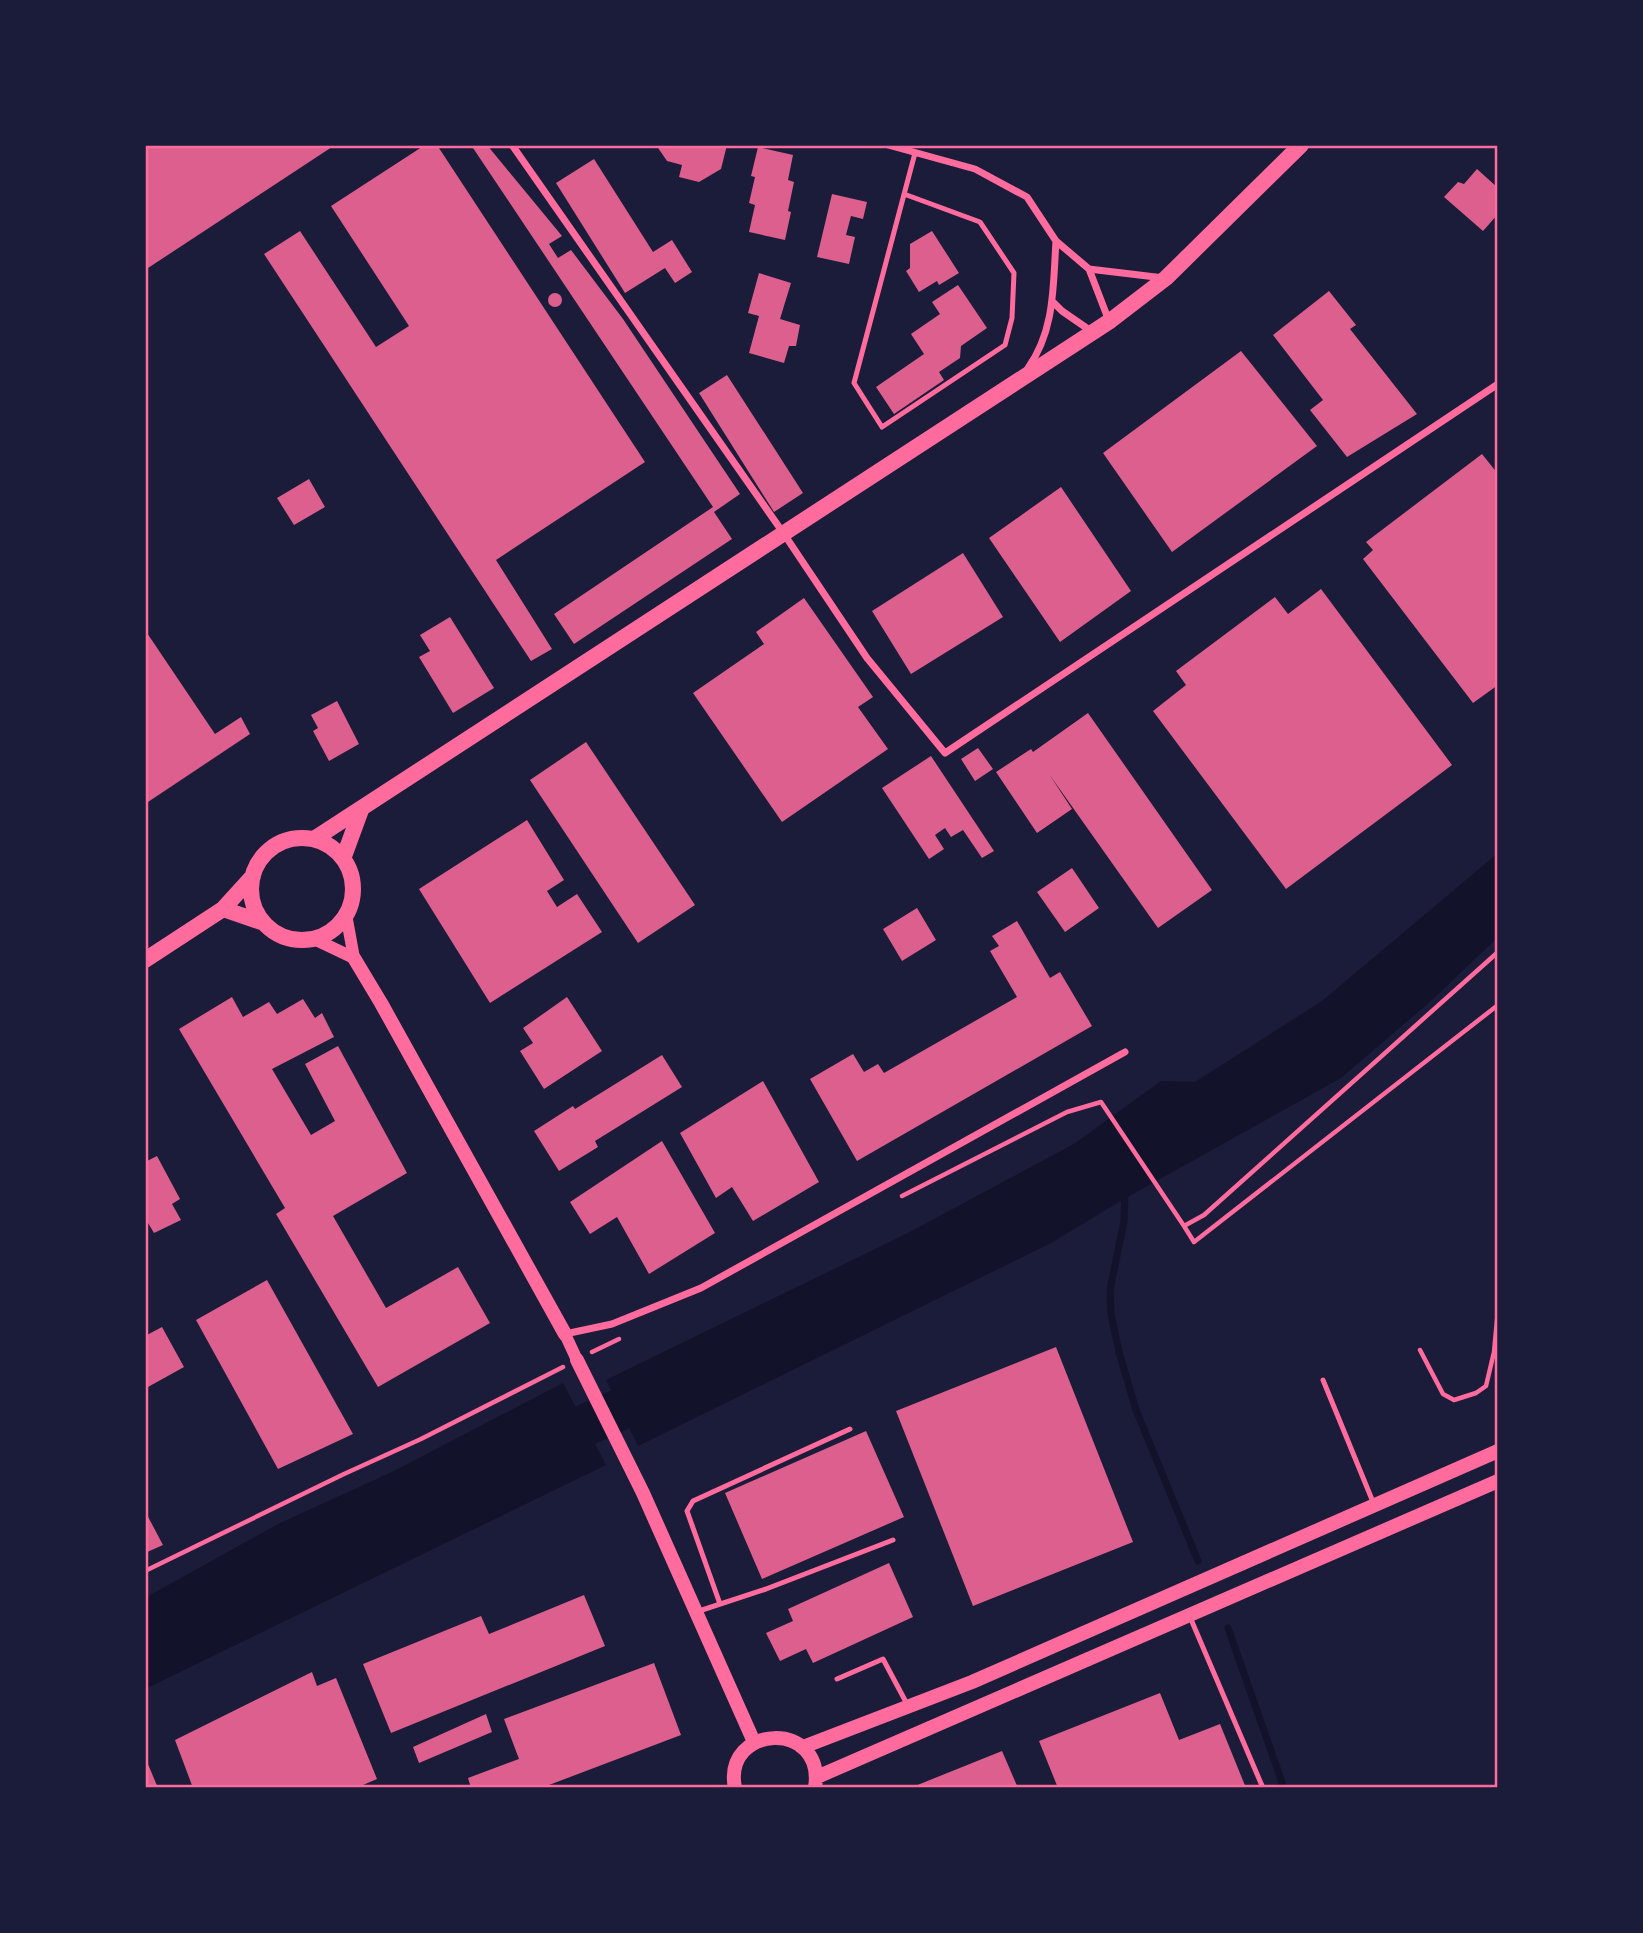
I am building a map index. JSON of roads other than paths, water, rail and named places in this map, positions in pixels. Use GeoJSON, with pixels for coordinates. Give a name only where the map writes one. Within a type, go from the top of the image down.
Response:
{"type":"FeatureCollection","features":[{"type":"Feature","properties":{"kind":"main road"},"geometry":{"type":"LineString","coordinates":[[314,839],[1110,321],[1166,278],[1301,145]]}},
{"type":"Feature","properties":{"kind":"main road"},"geometry":{"type":"LineString","coordinates":[[343,859],[361,810]]}},
{"type":"Feature","properties":{"kind":"main road"},"geometry":{"type":"LineString","coordinates":[[145,960],[223,909],[253,876],[258,864],[276,846],[301,838],[314,839],[325,844],[343,859],[353,886],[352,901],[338,925],[327,934],[314,939],[287,938],[264,923],[253,901],[253,876]]}},
{"type":"Feature","properties":{"kind":"main road"},"geometry":{"type":"LineString","coordinates":[[223,909],[264,923]]}},
{"type":"Feature","properties":{"kind":"main road"},"geometry":{"type":"LineString","coordinates":[[354,958],[382,1003],[565,1334]]}},
{"type":"Feature","properties":{"kind":"main road"},"geometry":{"type":"LineString","coordinates":[[577,1360],[643,1493],[754,1742]]}},
{"type":"Feature","properties":{"kind":"main road"},"geometry":{"type":"LineString","coordinates":[[803,1747],[985,1676],[1498,1451]]}},
{"type":"Feature","properties":{"kind":"main road"},"geometry":{"type":"LineString","coordinates":[[732,1786],[737,1762],[754,1742],[778,1737],[803,1747],[810,1756],[816,1782],[1189,1614],[1498,1481]]}},
{"type":"Feature","properties":{"kind":"street"},"geometry":{"type":"LineString","coordinates":[[512,145],[784,534],[867,658],[945,753],[1498,384]]}},
{"type":"Feature","properties":{"kind":"street"},"geometry":{"type":"LineString","coordinates":[[888,145],[975,169],[1027,197],[1056,241],[1089,269],[1110,321]]}},
{"type":"Feature","properties":{"kind":"street"},"geometry":{"type":"LineString","coordinates":[[1018,381],[1038,349],[1051,317],[1056,241]]}},
{"type":"Feature","properties":{"kind":"street"},"geometry":{"type":"LineString","coordinates":[[1089,269],[1166,278]]}},
{"type":"Feature","properties":{"kind":"street"},"geometry":{"type":"LineString","coordinates":[[1052,301],[1091,331]]}},
{"type":"Feature","properties":{"kind":"street"},"geometry":{"type":"LineString","coordinates":[[346,914],[354,958]]}},
{"type":"Feature","properties":{"kind":"street"},"geometry":{"type":"LineString","coordinates":[[314,939],[354,958]]}},
{"type":"Feature","properties":{"kind":"street"},"geometry":{"type":"LineString","coordinates":[[577,1360],[565,1334],[612,1324],[701,1288],[1125,1052]]}},
{"type":"Feature","properties":{"kind":"lane"},"geometry":{"type":"LineString","coordinates":[[904,194],[980,222],[1014,272],[1012,318],[1005,345],[882,427],[854,383],[904,194],[915,153]]}},
{"type":"Feature","properties":{"kind":"lane"},"geometry":{"type":"LineString","coordinates":[[1322,1380],[1374,1505]]}},
{"type":"Feature","properties":{"kind":"lane"},"geometry":{"type":"LineString","coordinates":[[720,1604],[687,1511],[693,1501],[850,1429]]}},
{"type":"Feature","properties":{"kind":"lane"},"geometry":{"type":"LineString","coordinates":[[696,1612],[893,1539]]}},
{"type":"Feature","properties":{"kind":"lane"},"geometry":{"type":"LineString","coordinates":[[1189,1614],[1263,1788]]}},
{"type":"Feature","properties":{"kind":"lane"},"geometry":{"type":"LineString","coordinates":[[837,1679],[883,1659],[908,1707]]}},
{"type":"Feature","properties":{"kind":"waterway"},"geometry":{"type":"LineString","coordinates":[[1125,1190],[1124,1221],[1110,1290],[1111,1314],[1136,1410],[1198,1561]]}},
{"type":"Feature","properties":{"kind":"waterway"},"geometry":{"type":"LineString","coordinates":[[534,1449],[673,1385]]}},
{"type":"Feature","properties":{"kind":"waterway"},"geometry":{"type":"LineString","coordinates":[[1228,1628],[1284,1788]]}}]}
